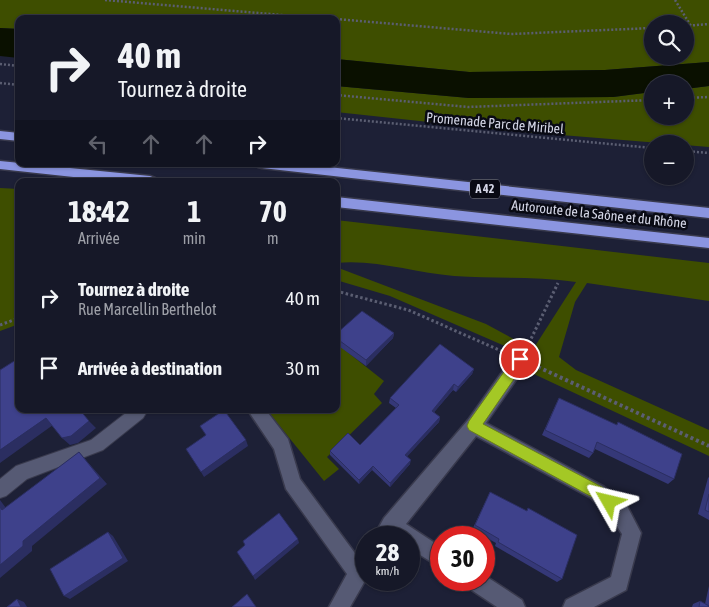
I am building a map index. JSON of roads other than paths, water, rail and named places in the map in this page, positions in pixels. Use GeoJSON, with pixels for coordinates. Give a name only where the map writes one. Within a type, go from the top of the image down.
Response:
{"type":"FeatureCollection","features":[{"type":"Feature","properties":{"kind":"highway"},"geometry":{"type":"LineString","coordinates":[[0,135],[15,137]]}},
{"type":"Feature","properties":{"kind":"highway"},"geometry":{"type":"LineString","coordinates":[[0,165],[15,167]]}},
{"type":"Feature","properties":{"kind":"highway"},"geometry":{"type":"LineString","coordinates":[[19,167],[122,178]]}},
{"type":"Feature","properties":{"kind":"highway","name":"Autoroute de la Saône et du Rhône"},"geometry":{"type":"LineString","coordinates":[[289,167],[709,213]]}},
{"type":"Feature","properties":{"kind":"highway","name":"Autoroute de la Saône et du Rhône"},"geometry":{"type":"LineString","coordinates":[[340,202],[709,243]]}},
{"type":"Feature","properties":{"kind":"street"},"geometry":{"type":"LineString","coordinates":[[390,526],[474,426],[520,359]]}},
{"type":"Feature","properties":{"kind":"street"},"geometry":{"type":"LineString","coordinates":[[258,413],[282,445],[292,483],[355,559]]}},
{"type":"Feature","properties":{"kind":"street"},"geometry":{"type":"LineString","coordinates":[[474,426],[597,492],[620,513],[632,533],[619,583],[573,607]]}},
{"type":"Feature","properties":{"kind":"street"},"geometry":{"type":"LineString","coordinates":[[340,607],[355,580]]}},
{"type":"Feature","properties":{"kind":"street"},"geometry":{"type":"LineString","coordinates":[[491,591],[515,607]]}},
{"type":"Feature","properties":{"kind":"lane"},"geometry":{"type":"LineString","coordinates":[[0,490],[22,472],[57,461],[97,445],[138,413]]}}]}
